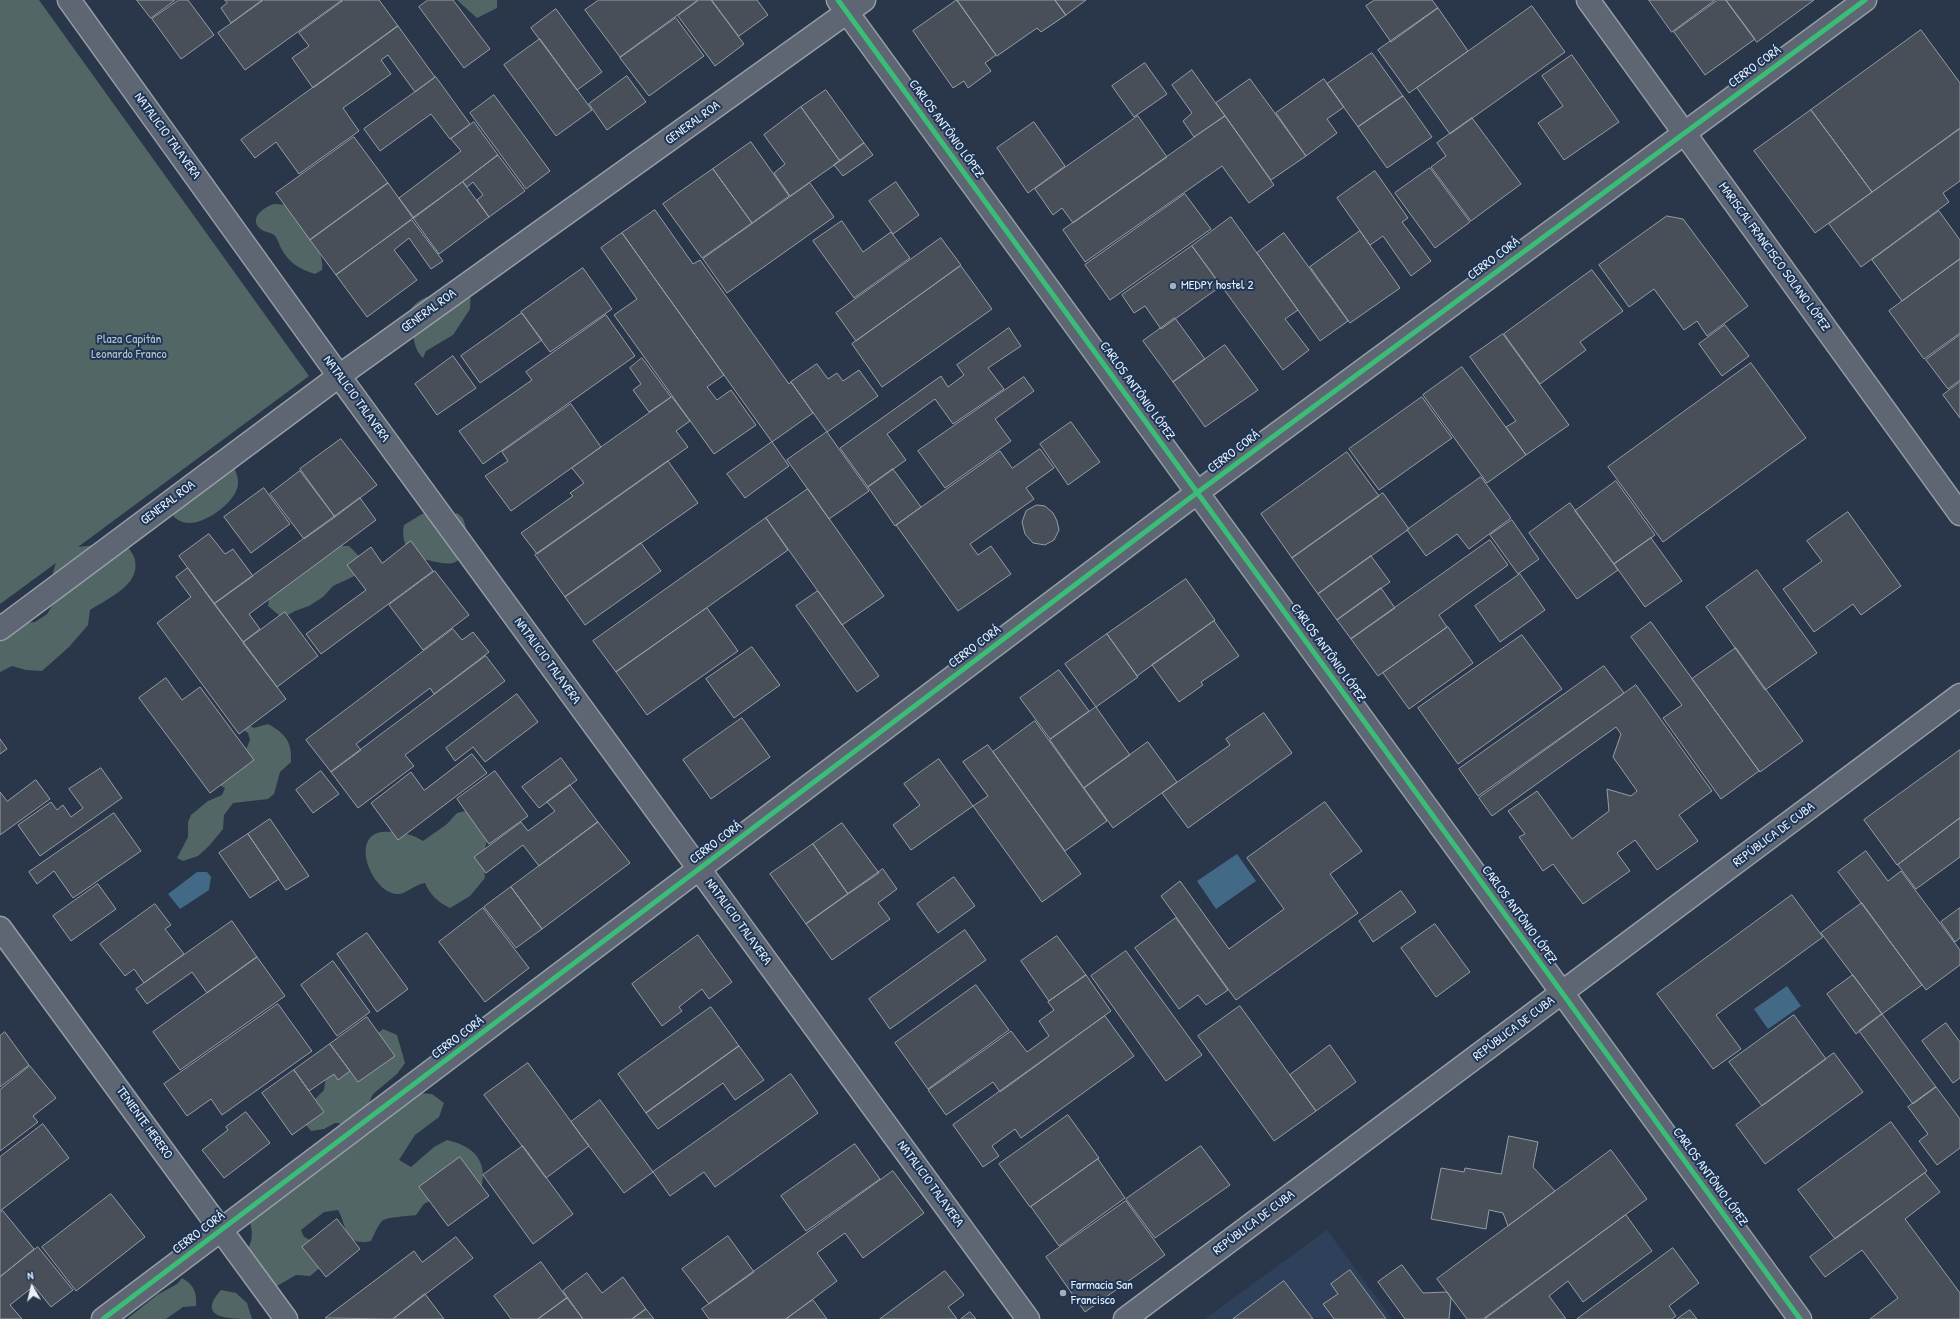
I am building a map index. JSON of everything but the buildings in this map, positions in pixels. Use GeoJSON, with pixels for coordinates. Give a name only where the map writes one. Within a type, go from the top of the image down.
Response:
{"type":"FeatureCollection","features":[{"type":"Feature","properties":{"kind":"street","name":"NATALICIO TALAVERA"},"geometry":{"type":"LineString","coordinates":[[69,0],[339,376],[1028,1319]]}},
{"type":"Feature","properties":{"kind":"street","name":"MARISCAL FRANCISCO SOLANO LÓPEZ"},"geometry":{"type":"LineString","coordinates":[[1588,0],[1960,514]]}},
{"type":"Feature","properties":{"kind":"street","name":"CERRO CORÁ"},"geometry":{"type":"LineString","coordinates":[[103,1319],[1198,492],[1683,132],[1865,0]]}},
{"type":"Feature","properties":{"kind":"street","name":"GENERAL ROA"},"geometry":{"type":"LineString","coordinates":[[0,629],[339,376],[850,4]]}},
{"type":"Feature","properties":{"kind":"street","name":"CARLOS ANTÔNIO LÓPEZ"},"geometry":{"type":"LineString","coordinates":[[850,4],[1198,492],[1800,1319]]}},
{"type":"Feature","properties":{"kind":"street","name":"REPÚBLICA DE CUBA"},"geometry":{"type":"LineString","coordinates":[[1125,1319],[1960,695]]}},
{"type":"Feature","properties":{"kind":"street","name":"TENIENTE HERERO"},"geometry":{"type":"LineString","coordinates":[[0,928],[286,1319]]}},
{"type":"Feature","properties":{"kind":"shaded area"},"geometry":{"type":"Polygon","coordinates":[[[1237,854],[1256,881],[1216,909],[1197,881],[1237,854]]]}},
{"type":"Feature","properties":{"kind":"shaded area"},"geometry":{"type":"Polygon","coordinates":[[[197,872],[207,872],[211,877],[209,890],[180,909],[168,894],[197,872]]]}},
{"type":"Feature","properties":{"kind":"shaded area"},"geometry":{"type":"Polygon","coordinates":[[[1787,986],[1801,1006],[1768,1029],[1754,1009],[1787,986]]]}},
{"type":"Feature","properties":{"kind":"shaded area"},"geometry":{"type":"Polygon","coordinates":[[[1327,1230],[1392,1319],[1205,1319],[1327,1230]]]}},
{"type":"Feature","properties":{"kind":"green space","name":"Plaza Capitán Leonardo Franco"},"geometry":{"type":"Polygon","coordinates":[[[0,0],[39,0],[309,376],[78,547],[106,544],[127,546],[135,560],[133,577],[121,590],[90,610],[88,625],[69,647],[42,671],[26,670],[12,666],[0,672],[0,625],[35,622],[47,614],[55,601],[53,572],[56,563],[0,604],[0,0]]]}},
{"type":"Feature","properties":{"kind":"green space"},"geometry":{"type":"Polygon","coordinates":[[[457,0],[497,0],[497,8],[477,18],[457,0]]]}},
{"type":"Feature","properties":{"kind":"green space"},"geometry":{"type":"Polygon","coordinates":[[[274,204],[290,205],[295,211],[317,245],[322,263],[322,270],[315,274],[295,265],[287,258],[275,236],[262,230],[258,226],[256,218],[258,214],[265,208],[274,204]]]}},
{"type":"Feature","properties":{"kind":"green space"},"geometry":{"type":"Polygon","coordinates":[[[471,288],[470,309],[453,335],[426,351],[423,358],[419,354],[415,344],[412,327],[408,317],[412,307],[420,300],[427,297],[471,288]]]}},
{"type":"Feature","properties":{"kind":"green space"},"geometry":{"type":"Polygon","coordinates":[[[233,465],[237,476],[238,486],[230,501],[224,507],[210,517],[195,522],[188,523],[174,517],[170,503],[233,465]]]}},
{"type":"Feature","properties":{"kind":"green space"},"geometry":{"type":"Polygon","coordinates":[[[429,512],[451,516],[457,513],[463,518],[469,538],[464,551],[456,562],[445,564],[415,559],[409,551],[403,535],[404,525],[422,514],[429,512]]]}},
{"type":"Feature","properties":{"kind":"green space"},"geometry":{"type":"Polygon","coordinates":[[[342,546],[349,546],[364,561],[361,573],[333,586],[323,597],[309,606],[288,615],[280,616],[268,606],[269,599],[304,563],[321,560],[327,550],[342,546]]]}},
{"type":"Feature","properties":{"kind":"green space"},"geometry":{"type":"Polygon","coordinates":[[[268,724],[279,731],[287,739],[291,755],[291,762],[280,772],[274,794],[268,799],[233,803],[224,815],[223,829],[209,846],[198,856],[183,861],[177,858],[188,837],[188,822],[191,815],[208,801],[222,795],[225,788],[219,785],[244,754],[250,740],[248,733],[242,729],[248,725],[254,728],[268,724]]]}},
{"type":"Feature","properties":{"kind":"green space"},"geometry":{"type":"Polygon","coordinates":[[[470,810],[487,841],[483,855],[485,878],[470,896],[450,908],[435,898],[425,883],[403,893],[397,894],[389,892],[381,886],[374,877],[366,858],[366,848],[369,840],[375,834],[380,832],[402,833],[423,841],[447,824],[457,813],[470,810]]]}},
{"type":"Feature","properties":{"kind":"green space"},"geometry":{"type":"Polygon","coordinates":[[[383,1029],[397,1035],[405,1063],[397,1074],[373,1094],[367,1107],[417,1093],[432,1094],[444,1103],[439,1117],[415,1135],[399,1160],[411,1167],[434,1147],[447,1140],[457,1143],[473,1152],[478,1158],[483,1173],[480,1194],[430,1201],[424,1204],[416,1215],[384,1220],[379,1225],[371,1241],[355,1241],[351,1238],[347,1233],[338,1210],[324,1212],[301,1230],[304,1237],[331,1250],[322,1266],[310,1276],[296,1275],[277,1286],[263,1287],[243,1256],[248,1249],[252,1237],[247,1206],[275,1175],[313,1152],[344,1129],[339,1123],[335,1123],[324,1129],[311,1131],[301,1119],[312,1102],[324,1090],[326,1076],[383,1029]]]}},
{"type":"Feature","properties":{"kind":"green space"},"geometry":{"type":"Polygon","coordinates":[[[182,1278],[194,1289],[196,1306],[183,1307],[166,1319],[127,1319],[157,1295],[177,1284],[182,1278]]]}},
{"type":"Feature","properties":{"kind":"green space"},"geometry":{"type":"Polygon","coordinates":[[[221,1290],[236,1293],[247,1303],[252,1319],[234,1319],[218,1315],[214,1312],[212,1307],[214,1300],[221,1290]]]}},
{"type":"Feature","properties":{"kind":"cycle path"},"geometry":{"type":"LineString","coordinates":[[838,0],[1800,1319]]}},
{"type":"Feature","properties":{"kind":"cycle path"},"geometry":{"type":"LineString","coordinates":[[103,1319],[1198,492],[1865,0]]}},
{"type":"Feature","properties":{"kind":"place","name":"MEDPY hostel 2"},"geometry":{"type":"Point","coordinates":[1173,286]}},
{"type":"Feature","properties":{"kind":"place","name":"Farmacia San Francisco"},"geometry":{"type":"Point","coordinates":[1063,1293]}}]}
